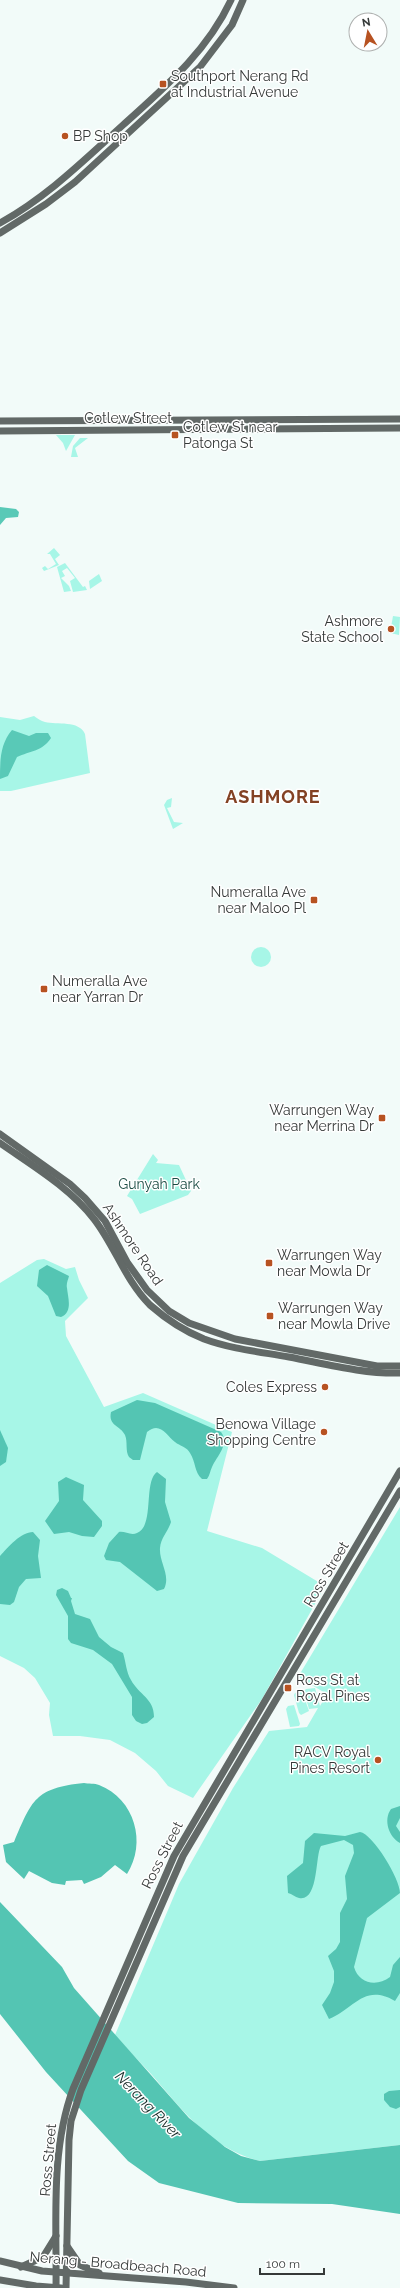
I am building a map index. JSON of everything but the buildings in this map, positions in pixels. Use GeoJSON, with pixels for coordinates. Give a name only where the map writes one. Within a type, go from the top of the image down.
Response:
{"type":"FeatureCollection","features":[{"type":"Feature","properties":{"kind":"main road"},"geometry":{"type":"LineString","coordinates":[[0,223],[51,191],[159,93],[200,50],[231,0]]}},
{"type":"Feature","properties":{"kind":"main road"},"geometry":{"type":"LineString","coordinates":[[0,233],[46,204],[75,182],[200,67],[232,25],[243,0]]}},
{"type":"Feature","properties":{"kind":"main road","name":"Cotlew Street"},"geometry":{"type":"LineString","coordinates":[[0,421],[400,419]]}},
{"type":"Feature","properties":{"kind":"main road","name":"Cotlew Street"},"geometry":{"type":"LineString","coordinates":[[0,431],[400,428]]}},
{"type":"Feature","properties":{"kind":"main road","name":"Ashmore Road"},"geometry":{"type":"LineString","coordinates":[[0,1134],[70,1184],[99,1213],[120,1264],[136,1289],[165,1317],[200,1337],[225,1345],[363,1371],[400,1373]]}},
{"type":"Feature","properties":{"kind":"main road","name":"Ashmore Road"},"geometry":{"type":"LineString","coordinates":[[0,1143],[67,1190],[110,1237],[147,1290],[169,1311],[188,1323],[235,1339],[378,1366],[400,1366]]}},
{"type":"Feature","properties":{"kind":"main road","name":"Ross Street"},"geometry":{"type":"LineString","coordinates":[[56,2288],[59,2158],[67,2107],[102,2022],[165,1874],[400,1471]]}},
{"type":"Feature","properties":{"kind":"main road","name":"Ross Street"},"geometry":{"type":"LineString","coordinates":[[66,2288],[69,2140],[73,2112],[108,2027],[177,1868],[199,1828],[400,1491]]}},
{"type":"Feature","properties":{"kind":"main road"},"geometry":{"type":"LineString","coordinates":[[187,1834],[199,1828]]}},
{"type":"Feature","properties":{"kind":"main road"},"geometry":{"type":"LineString","coordinates":[[20,2268],[43,2257],[57,2236]]}},
{"type":"Feature","properties":{"kind":"main road"},"geometry":{"type":"LineString","coordinates":[[67,2246],[80,2265],[106,2276]]}},
{"type":"Feature","properties":{"kind":"main road","name":"Nerang - Broadbeach Road"},"geometry":{"type":"LineString","coordinates":[[0,2261],[20,2268],[56,2273],[186,2282],[234,2288]]}},
{"type":"Feature","properties":{"kind":"main road","name":"Nerang - Broadbeach Road"},"geometry":{"type":"LineString","coordinates":[[0,2280],[28,2287],[61,2288]]}},
{"type":"Feature","properties":{"kind":"green space"},"geometry":{"type":"Polygon","coordinates":[[[56,435],[75,435],[66,451],[63,443],[56,435]]]}},
{"type":"Feature","properties":{"kind":"green space"},"geometry":{"type":"Polygon","coordinates":[[[80,438],[88,438],[75,448],[78,457],[71,457],[73,446],[80,438]]]}},
{"type":"Feature","properties":{"kind":"green space"},"geometry":{"type":"Polygon","coordinates":[[[54,548],[60,555],[55,559],[59,565],[44,571],[42,568],[45,566],[48,569],[56,564],[50,554],[47,554],[54,548]]]}},
{"type":"Feature","properties":{"kind":"green space"},"geometry":{"type":"Polygon","coordinates":[[[65,563],[83,587],[85,586],[87,590],[73,592],[70,581],[75,578],[67,568],[62,571],[65,576],[61,578],[69,586],[71,591],[64,592],[57,567],[65,563]]]}},
{"type":"Feature","properties":{"kind":"green space"},"geometry":{"type":"Polygon","coordinates":[[[99,574],[102,581],[90,589],[89,581],[99,574]]]}},
{"type":"Feature","properties":{"kind":"green space"},"geometry":{"type":"Polygon","coordinates":[[[393,616],[400,617],[399,635],[390,633],[393,616]]]}},
{"type":"Feature","properties":{"kind":"green space"},"geometry":{"type":"Polygon","coordinates":[[[34,716],[45,722],[73,725],[82,730],[85,734],[90,773],[11,791],[0,791],[0,717],[20,720],[34,716]]]}},
{"type":"Feature","properties":{"kind":"green space"},"geometry":{"type":"Polygon","coordinates":[[[172,798],[171,807],[167,808],[174,822],[183,823],[173,829],[164,805],[167,800],[172,798]]]}},
{"type":"Feature","properties":{"kind":"green space"},"geometry":{"type":"Polygon","coordinates":[[[257,947],[265,947],[271,953],[271,961],[265,967],[257,967],[251,961],[251,953],[257,947]]]}},
{"type":"Feature","properties":{"kind":"green space","name":"Gunyah Park"},"geometry":{"type":"Polygon","coordinates":[[[153,1154],[158,1160],[156,1163],[179,1165],[191,1191],[188,1195],[140,1214],[132,1199],[127,1196],[153,1154]]]}},
{"type":"Feature","properties":{"kind":"green space"},"geometry":{"type":"Polygon","coordinates":[[[44,1259],[66,1269],[75,1267],[79,1280],[88,1298],[65,1321],[66,1336],[104,1407],[143,1393],[232,1432],[207,1531],[262,1548],[325,1586],[262,1699],[193,1798],[168,1786],[156,1771],[135,1753],[110,1740],[80,1736],[53,1736],[49,1715],[50,1703],[35,1678],[24,1668],[0,1656],[0,1283],[37,1260],[44,1259]]]}},
{"type":"Feature","properties":{"kind":"green space"},"geometry":{"type":"Polygon","coordinates":[[[400,1507],[400,2145],[260,2161],[227,2148],[200,2127],[187,2115],[115,2035],[179,1884],[233,1788],[269,1731],[307,1727],[318,1708],[309,1709],[304,1691],[306,1689],[315,1688],[320,1706],[327,1694],[298,1677],[400,1507]]]}},
{"type":"Feature","properties":{"kind":"green space"},"geometry":{"type":"Polygon","coordinates":[[[302,1691],[309,1711],[301,1715],[299,1713],[294,1695],[295,1693],[302,1691]]]}},
{"type":"Feature","properties":{"kind":"green space"},"geometry":{"type":"Polygon","coordinates":[[[294,1705],[300,1724],[299,1726],[290,1727],[286,1709],[288,1706],[294,1705]]]}},
{"type":"Feature","properties":{"kind":"shaded area"},"geometry":{"type":"Polygon","coordinates":[[[0,507],[16,509],[19,512],[18,517],[6,518],[0,525],[0,507]]]}},
{"type":"Feature","properties":{"kind":"shaded area"},"geometry":{"type":"Polygon","coordinates":[[[12,730],[29,736],[36,733],[48,733],[51,738],[44,746],[17,757],[8,776],[0,779],[3,747],[12,730]]]}},
{"type":"Feature","properties":{"kind":"water"},"geometry":{"type":"Polygon","coordinates":[[[47,1265],[69,1276],[67,1285],[69,1304],[67,1312],[61,1317],[56,1316],[48,1296],[37,1286],[39,1270],[47,1265]]]}},
{"type":"Feature","properties":{"kind":"water"},"geometry":{"type":"Polygon","coordinates":[[[137,1400],[155,1403],[221,1432],[224,1441],[222,1450],[207,1479],[202,1479],[199,1476],[189,1451],[175,1442],[159,1428],[152,1429],[147,1432],[140,1460],[133,1460],[129,1457],[125,1435],[111,1420],[111,1412],[137,1400]]]}},
{"type":"Feature","properties":{"kind":"water"},"geometry":{"type":"Polygon","coordinates":[[[0,1430],[8,1448],[6,1462],[0,1466],[0,1430]]]}},
{"type":"Feature","properties":{"kind":"water"},"geometry":{"type":"Polygon","coordinates":[[[157,1472],[166,1479],[165,1502],[171,1522],[160,1548],[161,1559],[166,1574],[166,1584],[164,1589],[157,1591],[120,1562],[106,1560],[104,1556],[109,1543],[119,1532],[135,1534],[142,1529],[146,1522],[148,1513],[150,1485],[157,1472]]]}},
{"type":"Feature","properties":{"kind":"water"},"geometry":{"type":"Polygon","coordinates":[[[66,1477],[84,1485],[83,1500],[102,1521],[102,1526],[94,1537],[82,1536],[69,1532],[54,1534],[45,1521],[59,1501],[58,1482],[66,1477]]]}},
{"type":"Feature","properties":{"kind":"water"},"geometry":{"type":"Polygon","coordinates":[[[33,1532],[40,1540],[38,1556],[41,1578],[26,1579],[19,1587],[14,1602],[10,1605],[0,1604],[0,1556],[19,1537],[33,1532]]]}},
{"type":"Feature","properties":{"kind":"water"},"geometry":{"type":"Polygon","coordinates":[[[62,1588],[68,1591],[72,1598],[71,1601],[75,1614],[90,1619],[99,1637],[111,1647],[123,1653],[129,1677],[134,1685],[152,1705],[154,1717],[147,1723],[142,1724],[136,1721],[132,1715],[132,1697],[112,1664],[93,1650],[71,1643],[68,1639],[68,1616],[56,1595],[57,1590],[62,1588]]]}},
{"type":"Feature","properties":{"kind":"water"},"geometry":{"type":"Polygon","coordinates":[[[84,1783],[97,1784],[111,1792],[121,1800],[129,1811],[134,1823],[136,1849],[133,1862],[127,1874],[115,1865],[101,1877],[84,1884],[82,1880],[66,1881],[65,1885],[52,1883],[29,1871],[24,1879],[6,1862],[3,1845],[14,1842],[31,1806],[37,1799],[55,1788],[84,1783]]]}},
{"type":"Feature","properties":{"kind":"water"},"geometry":{"type":"Polygon","coordinates":[[[400,1806],[400,1818],[396,1826],[400,1832],[400,1843],[390,1833],[387,1818],[391,1809],[400,1806]]]}},
{"type":"Feature","properties":{"kind":"water"},"geometry":{"type":"Polygon","coordinates":[[[360,1832],[372,1840],[385,1858],[396,1878],[400,1893],[367,1918],[354,1967],[356,1973],[364,1980],[374,1983],[380,1982],[390,1977],[393,1965],[400,1957],[400,1993],[395,2001],[384,1996],[367,1996],[338,2015],[329,2019],[322,2005],[330,1993],[334,1982],[334,1971],[328,1956],[336,1949],[340,1942],[340,1913],[347,1899],[345,1876],[354,1853],[353,1845],[344,1840],[321,1846],[313,1886],[310,1893],[305,1897],[299,1898],[288,1893],[287,1876],[303,1863],[305,1841],[314,1833],[345,1836],[360,1832]]]}},
{"type":"Feature","properties":{"kind":"water","name":"Nerang River"},"geometry":{"type":"Polygon","coordinates":[[[0,1902],[62,1967],[74,1988],[189,2118],[225,2147],[241,2156],[260,2161],[400,2145],[400,2214],[332,2204],[238,2203],[159,2183],[128,2161],[46,2072],[0,2014],[0,1902]]]}},
{"type":"Feature","properties":{"kind":"water"},"geometry":{"type":"Polygon","coordinates":[[[400,2090],[400,2107],[396,2109],[390,2107],[384,2100],[384,2094],[389,2091],[400,2090]]]}},
{"type":"Feature","properties":{"kind":"place","name":"Southport Nerang Rd at Industrial Avenue"},"geometry":{"type":"Point","coordinates":[163,84]}},
{"type":"Feature","properties":{"kind":"place","name":"BP Shop"},"geometry":{"type":"Point","coordinates":[65,136]}},
{"type":"Feature","properties":{"kind":"place","name":"Cotlew St near Patonga St"},"geometry":{"type":"Point","coordinates":[175,435]}},
{"type":"Feature","properties":{"kind":"place","name":"Ashmore State School"},"geometry":{"type":"Point","coordinates":[391,629]}},
{"type":"Feature","properties":{"kind":"place","name":"Numeralla Ave near Maloo Pl"},"geometry":{"type":"Point","coordinates":[314,900]}},
{"type":"Feature","properties":{"kind":"place","name":"Numeralla Ave near Yarran Dr"},"geometry":{"type":"Point","coordinates":[44,989]}},
{"type":"Feature","properties":{"kind":"place","name":"Warrungen Way near Merrina Dr"},"geometry":{"type":"Point","coordinates":[382,1118]}},
{"type":"Feature","properties":{"kind":"place","name":"Warrungen Way near Mowla Dr"},"geometry":{"type":"Point","coordinates":[269,1263]}},
{"type":"Feature","properties":{"kind":"place","name":"Warrungen Way near Mowla Drive"},"geometry":{"type":"Point","coordinates":[270,1316]}},
{"type":"Feature","properties":{"kind":"place","name":"Coles Express"},"geometry":{"type":"Point","coordinates":[325,1387]}},
{"type":"Feature","properties":{"kind":"place","name":"Benowa Village Shopping Centre"},"geometry":{"type":"Point","coordinates":[324,1432]}},
{"type":"Feature","properties":{"kind":"place","name":"Ross St at Royal Pines"},"geometry":{"type":"Point","coordinates":[288,1688]}},
{"type":"Feature","properties":{"kind":"place","name":"RACV Royal Pines Resort"},"geometry":{"type":"Point","coordinates":[378,1760]}},
{"type":"Feature","properties":{"kind":"district","name":"ASHMORE"},"geometry":{"type":"Point","coordinates":[273,796]}}]}
